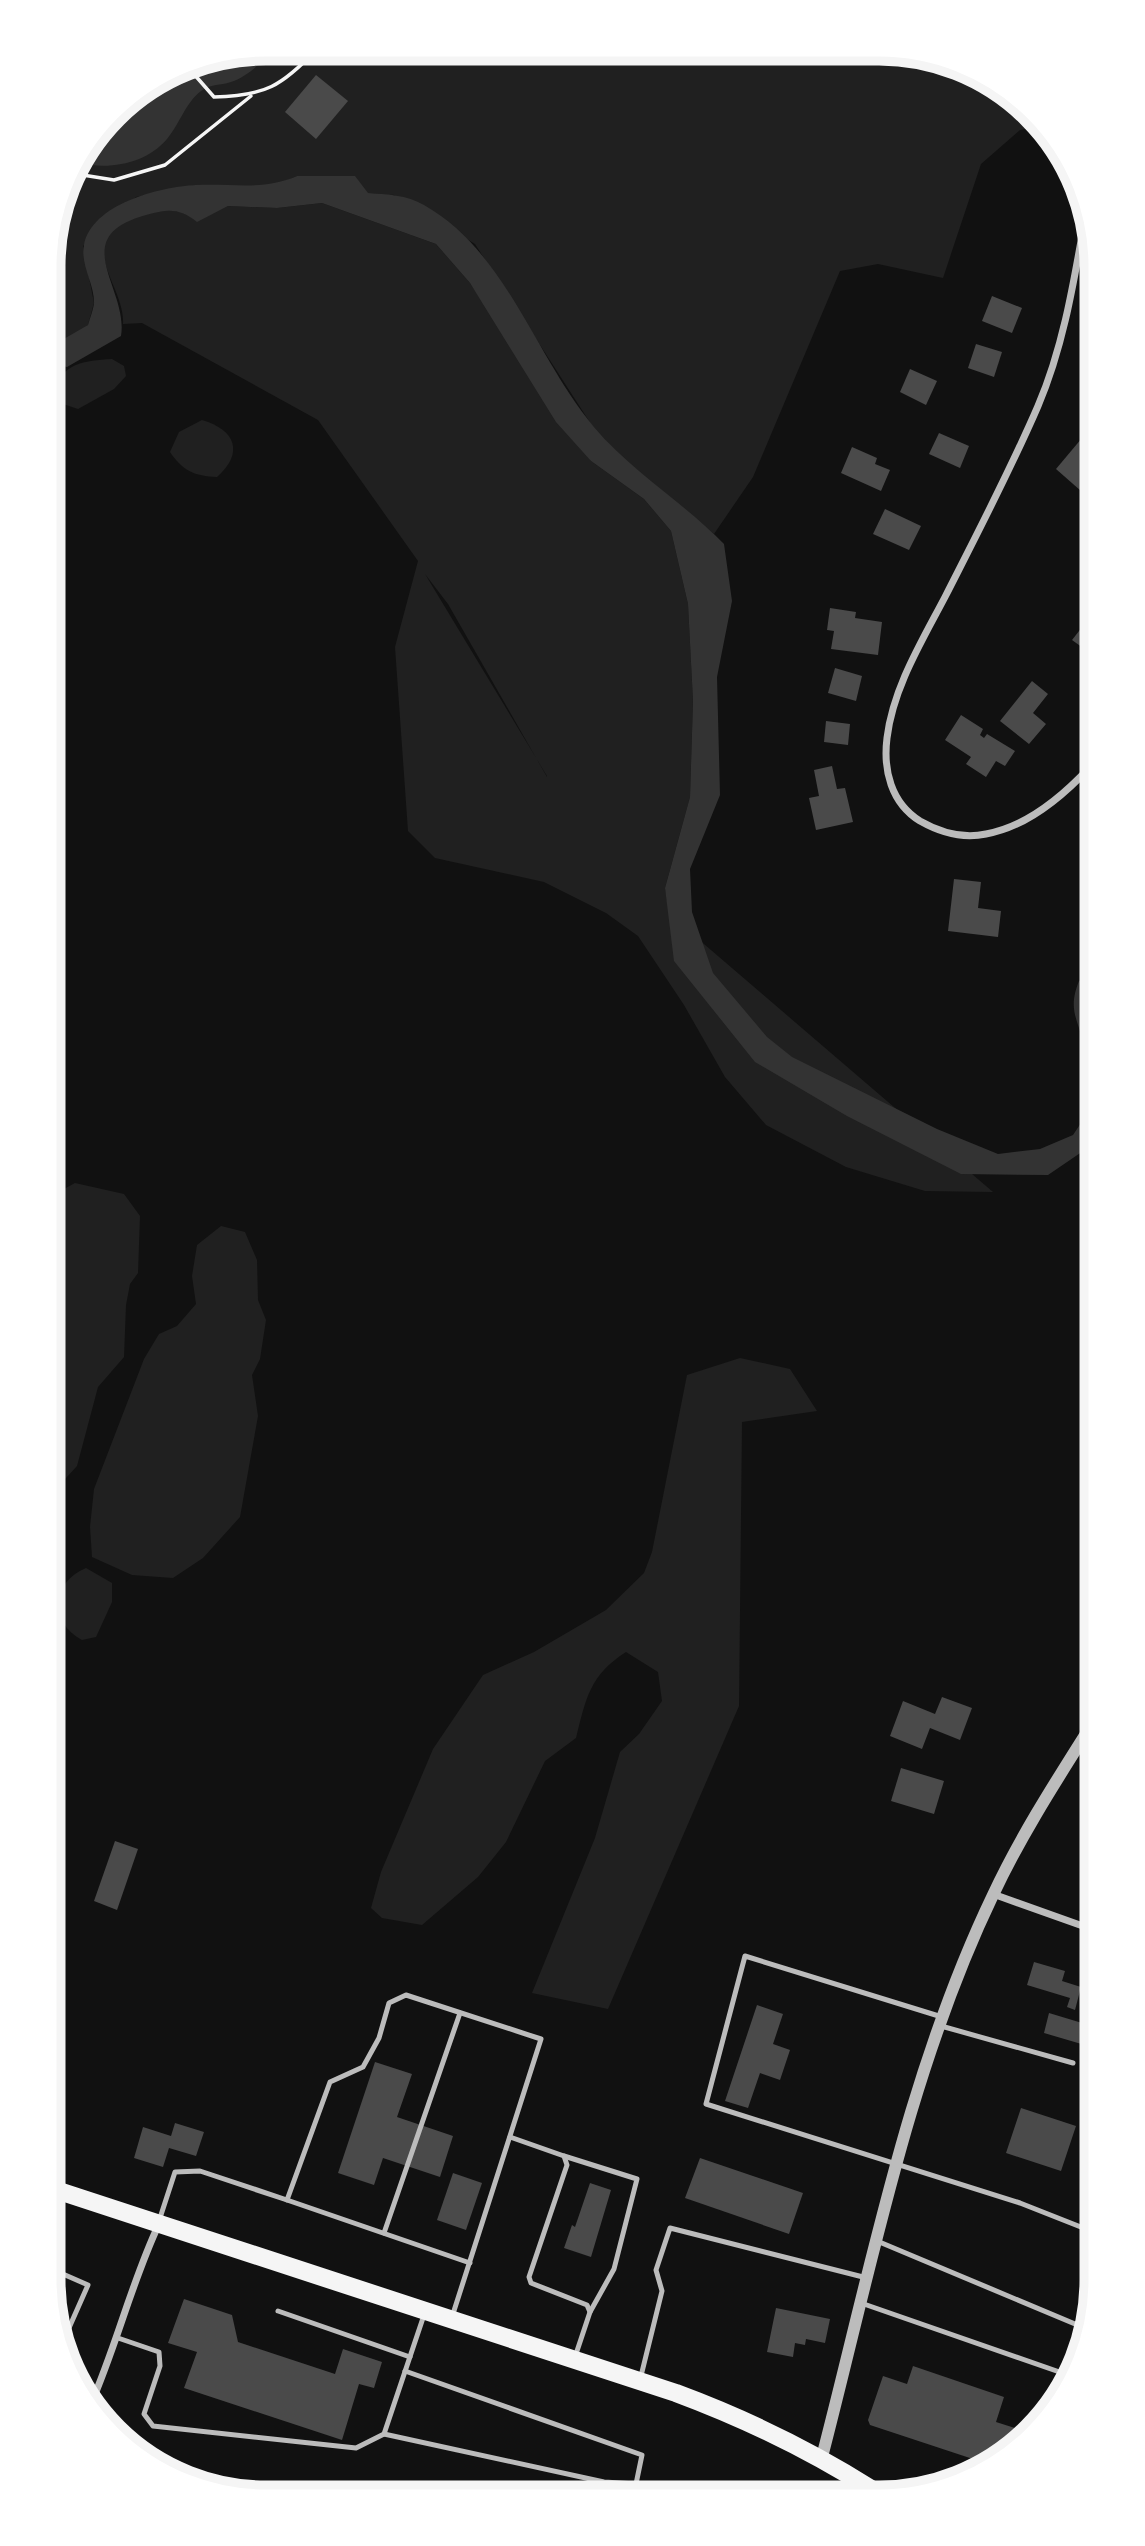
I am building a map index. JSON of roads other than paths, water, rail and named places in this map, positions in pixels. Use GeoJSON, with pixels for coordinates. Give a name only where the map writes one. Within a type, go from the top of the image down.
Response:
{"type":"FeatureCollection","features":[{"type":"Feature","properties":{"kind":"main road"},"geometry":{"type":"LineString","coordinates":[[61,2192],[722,2410],[822,2458],[865,2485]]}},
{"type":"Feature","properties":{"kind":"street"},"geometry":{"type":"LineString","coordinates":[[1081,235],[1058,353],[1039,404],[915,655],[892,716],[886,755],[888,776],[901,806],[932,828],[968,836],[1000,831],[1037,813],[1084,772]]}},
{"type":"Feature","properties":{"kind":"street"},"geometry":{"type":"LineString","coordinates":[[822,2458],[897,2163],[941,2021],[993,1894],[1083,1739]]}},
{"type":"Feature","properties":{"kind":"street"},"geometry":{"type":"LineString","coordinates":[[993,1894],[1083,1926]]}},
{"type":"Feature","properties":{"kind":"street"},"geometry":{"type":"LineString","coordinates":[[96,2392],[118,2338],[136,2273],[158,2225]]}},
{"type":"Feature","properties":{"kind":"lane"},"geometry":{"type":"LineString","coordinates":[[1073,2063],[745,1956],[706,2104],[1020,2203],[1083,2228]]}},
{"type":"Feature","properties":{"kind":"lane"},"geometry":{"type":"LineString","coordinates":[[288,2200],[330,2082],[363,2067],[379,2038],[389,2003],[406,1995],[541,2039],[451,2320]]}},
{"type":"Feature","properties":{"kind":"lane"},"geometry":{"type":"LineString","coordinates":[[384,2233],[460,2013]]}},
{"type":"Feature","properties":{"kind":"lane"},"geometry":{"type":"LineString","coordinates":[[510,2137],[637,2179],[614,2269],[590,2312],[575,2360]]}},
{"type":"Feature","properties":{"kind":"lane"},"geometry":{"type":"LineString","coordinates":[[564,2156],[567,2165],[528,2277],[531,2283],[586,2305],[590,2312]]}},
{"type":"Feature","properties":{"kind":"lane"},"geometry":{"type":"LineString","coordinates":[[158,2225],[175,2172],[200,2171],[470,2263]]}},
{"type":"Feature","properties":{"kind":"lane"},"geometry":{"type":"LineString","coordinates":[[640,2381],[662,2291],[656,2270],[670,2228],[867,2278]]}},
{"type":"Feature","properties":{"kind":"lane"},"geometry":{"type":"LineString","coordinates":[[877,2241],[1078,2326]]}},
{"type":"Feature","properties":{"kind":"lane"},"geometry":{"type":"LineString","coordinates":[[61,2273],[88,2285],[68,2331]]}},
{"type":"Feature","properties":{"kind":"lane"},"geometry":{"type":"LineString","coordinates":[[861,2303],[1062,2373]]}},
{"type":"Feature","properties":{"kind":"lane"},"geometry":{"type":"LineString","coordinates":[[278,2311],[410,2357]]}},
{"type":"Feature","properties":{"kind":"lane"},"geometry":{"type":"LineString","coordinates":[[384,2434],[425,2311]]}},
{"type":"Feature","properties":{"kind":"lane"},"geometry":{"type":"LineString","coordinates":[[118,2338],[159,2352],[160,2365],[144,2414],[153,2427],[356,2448],[384,2434],[604,2482],[636,2484],[643,2465],[642,2455],[405,2371]]}}]}
